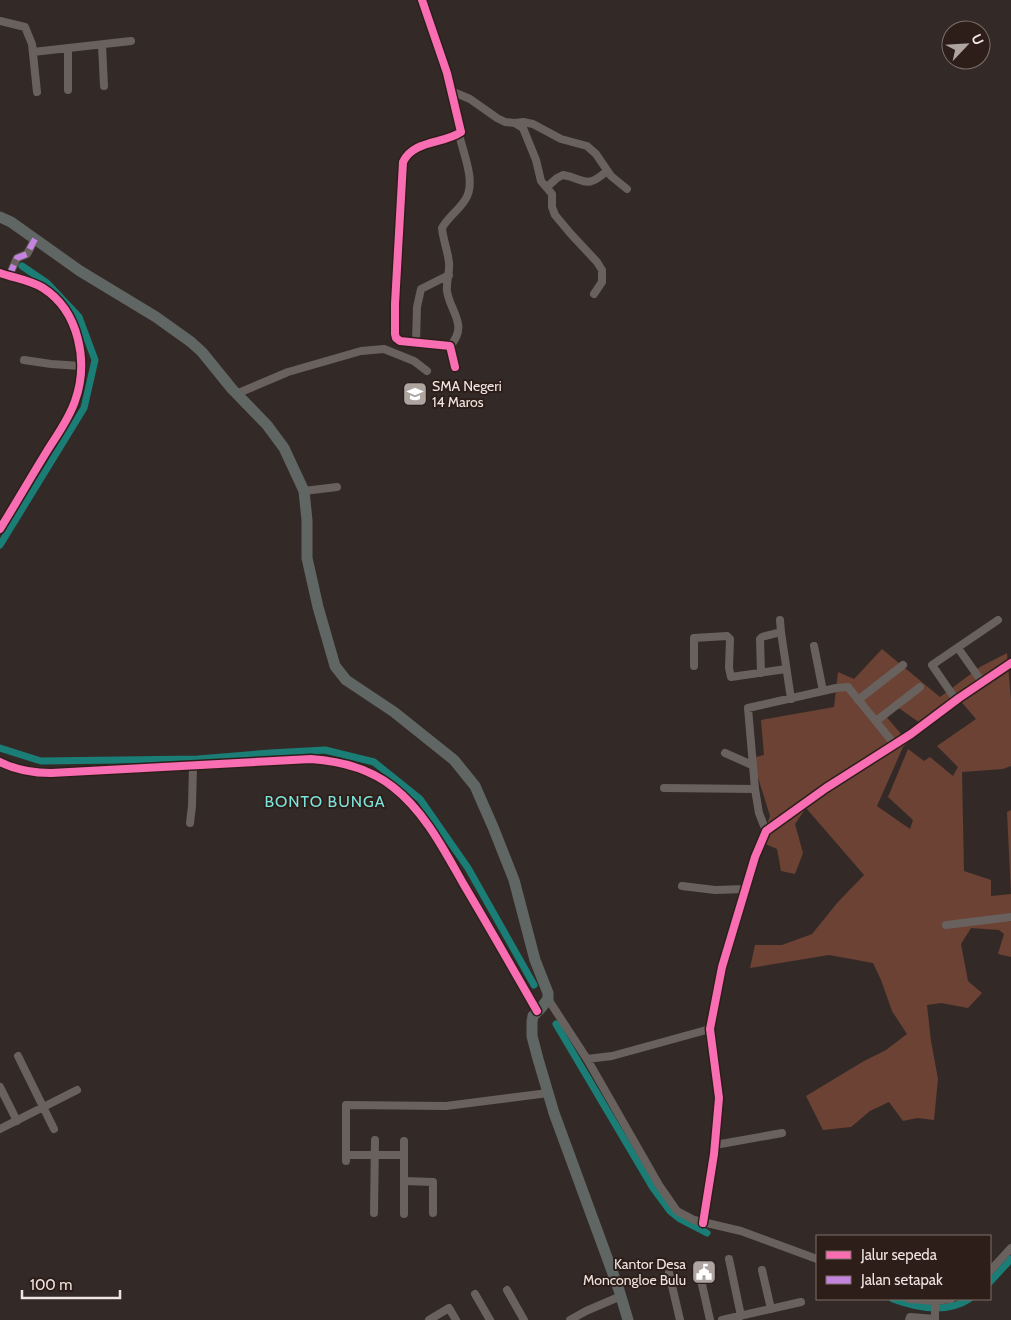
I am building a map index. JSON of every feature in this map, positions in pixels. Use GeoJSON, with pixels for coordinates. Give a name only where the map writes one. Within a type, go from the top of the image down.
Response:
{"type":"FeatureCollection","features":[{"type":"Feature","properties":{"kind":"main road"},"geometry":{"type":"LineString","coordinates":[[0,218],[11,222],[80,271],[156,317],[186,338],[202,352],[236,394],[278,438],[290,459],[304,491],[307,520],[306,558],[333,661],[346,680],[394,712],[422,734],[454,760],[471,780],[486,810],[514,880],[535,960],[548,991],[548,999],[533,1016],[531,1031],[538,1059],[554,1114],[621,1296],[628,1320]]}},
{"type":"Feature","properties":{"kind":"street"},"geometry":{"type":"LineString","coordinates":[[422,0],[444,61],[461,128],[460,134],[470,186],[465,201],[442,228],[449,258],[447,291],[457,317],[459,334],[450,346]]}},
{"type":"Feature","properties":{"kind":"street"},"geometry":{"type":"LineString","coordinates":[[0,21],[25,27],[32,44],[37,92]]}},
{"type":"Feature","properties":{"kind":"street"},"geometry":{"type":"LineString","coordinates":[[33,52],[131,42]]}},
{"type":"Feature","properties":{"kind":"street"},"geometry":{"type":"LineString","coordinates":[[102,45],[104,86]]}},
{"type":"Feature","properties":{"kind":"street"},"geometry":{"type":"LineString","coordinates":[[68,48],[68,90]]}},
{"type":"Feature","properties":{"kind":"street"},"geometry":{"type":"LineString","coordinates":[[451,91],[470,99],[505,122],[533,124],[561,139],[587,146],[596,154],[614,180],[627,189]]}},
{"type":"Feature","properties":{"kind":"street"},"geometry":{"type":"LineString","coordinates":[[515,123],[523,128],[526,133],[541,181],[552,194],[552,207],[555,215],[602,270],[602,282],[594,294]]}},
{"type":"Feature","properties":{"kind":"street"},"geometry":{"type":"LineString","coordinates":[[450,346],[400,341],[396,338],[395,304],[403,162],[407,156],[423,145],[460,134]]}},
{"type":"Feature","properties":{"kind":"street"},"geometry":{"type":"LineString","coordinates":[[547,187],[563,175],[580,181],[591,182],[596,181],[607,171]]}},
{"type":"Feature","properties":{"kind":"street"},"geometry":{"type":"LineString","coordinates":[[0,529],[68,415],[77,393],[81,366],[76,329],[66,309],[42,287],[7,273],[19,257],[27,254],[35,239]]}},
{"type":"Feature","properties":{"kind":"street"},"geometry":{"type":"LineString","coordinates":[[416,342],[417,307],[420,291],[422,287],[448,275]]}},
{"type":"Feature","properties":{"kind":"street"},"geometry":{"type":"LineString","coordinates":[[450,346],[455,367]]}},
{"type":"Feature","properties":{"kind":"street"},"geometry":{"type":"LineString","coordinates":[[236,394],[288,372],[341,355],[377,349],[387,350],[417,363],[427,371]]}},
{"type":"Feature","properties":{"kind":"street"},"geometry":{"type":"LineString","coordinates":[[24,360],[81,366]]}},
{"type":"Feature","properties":{"kind":"street"},"geometry":{"type":"LineString","coordinates":[[304,491],[337,487]]}},
{"type":"Feature","properties":{"kind":"street"},"geometry":{"type":"LineString","coordinates":[[780,620],[791,699]]}},
{"type":"Feature","properties":{"kind":"street"},"geometry":{"type":"LineString","coordinates":[[956,700],[932,665],[998,620]]}},
{"type":"Feature","properties":{"kind":"street"},"geometry":{"type":"LineString","coordinates":[[762,673],[760,639],[762,636],[782,632]]}},
{"type":"Feature","properties":{"kind":"street"},"geometry":{"type":"LineString","coordinates":[[694,666],[694,638],[727,636],[730,639],[730,676],[786,669]]}},
{"type":"Feature","properties":{"kind":"street"},"geometry":{"type":"LineString","coordinates":[[814,646],[822,691]]}},
{"type":"Feature","properties":{"kind":"street"},"geometry":{"type":"LineString","coordinates":[[958,648],[982,682]]}},
{"type":"Feature","properties":{"kind":"street"},"geometry":{"type":"LineString","coordinates":[[703,1223],[715,1145],[719,1091],[710,1040],[710,1029],[722,967],[755,857],[766,831],[826,788],[895,745],[956,700],[1011,663]]}},
{"type":"Feature","properties":{"kind":"street"},"geometry":{"type":"LineString","coordinates":[[858,700],[903,665]]}},
{"type":"Feature","properties":{"kind":"street"},"geometry":{"type":"LineString","coordinates":[[766,831],[759,813],[755,790],[748,708],[848,687],[895,745]]}},
{"type":"Feature","properties":{"kind":"street"},"geometry":{"type":"LineString","coordinates":[[876,721],[920,687]]}},
{"type":"Feature","properties":{"kind":"street"},"geometry":{"type":"LineString","coordinates":[[725,753],[752,765]]}},
{"type":"Feature","properties":{"kind":"street"},"geometry":{"type":"LineString","coordinates":[[0,762],[13,768],[41,773],[304,759],[322,760],[364,770],[389,784],[424,818],[537,1011]]}},
{"type":"Feature","properties":{"kind":"street"},"geometry":{"type":"LineString","coordinates":[[190,823],[193,766]]}},
{"type":"Feature","properties":{"kind":"street"},"geometry":{"type":"LineString","coordinates":[[664,788],[755,790]]}},
{"type":"Feature","properties":{"kind":"street"},"geometry":{"type":"LineString","coordinates":[[682,886],[715,890],[746,889]]}},
{"type":"Feature","properties":{"kind":"street"},"geometry":{"type":"LineString","coordinates":[[946,925],[1011,917]]}},
{"type":"Feature","properties":{"kind":"street"},"geometry":{"type":"LineString","coordinates":[[548,999],[587,1059],[673,1206],[689,1218],[741,1231],[816,1259]]}},
{"type":"Feature","properties":{"kind":"street"},"geometry":{"type":"LineString","coordinates":[[587,1059],[612,1056],[710,1029]]}},
{"type":"Feature","properties":{"kind":"street"},"geometry":{"type":"LineString","coordinates":[[18,1056],[54,1129]]}},
{"type":"Feature","properties":{"kind":"street"},"geometry":{"type":"LineString","coordinates":[[0,1087],[16,1121]]}},
{"type":"Feature","properties":{"kind":"street"},"geometry":{"type":"LineString","coordinates":[[0,1129],[77,1090]]}},
{"type":"Feature","properties":{"kind":"street"},"geometry":{"type":"LineString","coordinates":[[404,1155],[374,1155],[346,1158],[346,1104],[446,1106],[548,1093]]}},
{"type":"Feature","properties":{"kind":"street"},"geometry":{"type":"LineString","coordinates":[[715,1145],[782,1133]]}},
{"type":"Feature","properties":{"kind":"street"},"geometry":{"type":"LineString","coordinates":[[374,1140],[374,1213]]}},
{"type":"Feature","properties":{"kind":"street"},"geometry":{"type":"LineString","coordinates":[[404,1141],[404,1214]]}},
{"type":"Feature","properties":{"kind":"street"},"geometry":{"type":"LineString","coordinates":[[404,1182],[434,1182],[433,1212]]}},
{"type":"Feature","properties":{"kind":"street"},"geometry":{"type":"LineString","coordinates":[[991,1270],[1011,1248]]}},
{"type":"Feature","properties":{"kind":"street"},"geometry":{"type":"LineString","coordinates":[[729,1259],[741,1316]]}},
{"type":"Feature","properties":{"kind":"street"},"geometry":{"type":"LineString","coordinates":[[762,1270],[771,1309]]}},
{"type":"Feature","properties":{"kind":"street"},"geometry":{"type":"LineString","coordinates":[[669,1273],[680,1320]]}},
{"type":"Feature","properties":{"kind":"street"},"geometry":{"type":"LineString","coordinates":[[701,1280],[710,1320]]}},
{"type":"Feature","properties":{"kind":"street"},"geometry":{"type":"LineString","coordinates":[[507,1290],[524,1320]]}},
{"type":"Feature","properties":{"kind":"street"},"geometry":{"type":"LineString","coordinates":[[475,1294],[490,1320]]}},
{"type":"Feature","properties":{"kind":"street"},"geometry":{"type":"LineString","coordinates":[[570,1320],[621,1296]]}},
{"type":"Feature","properties":{"kind":"street"},"geometry":{"type":"LineString","coordinates":[[913,1300],[936,1306],[949,1300]]}},
{"type":"Feature","properties":{"kind":"street"},"geometry":{"type":"LineString","coordinates":[[722,1320],[801,1302]]}},
{"type":"Feature","properties":{"kind":"street"},"geometry":{"type":"LineString","coordinates":[[909,1320],[910,1317],[935,1319],[936,1306]]}},
{"type":"Feature","properties":{"kind":"street"},"geometry":{"type":"LineString","coordinates":[[429,1320],[449,1308],[456,1320]]}},
{"type":"Feature","properties":{"kind":"shaded area"},"geometry":{"type":"Polygon","coordinates":[[[882,649],[940,697],[980,667],[1007,653],[1011,700],[1011,766],[1003,769],[962,772],[964,871],[991,880],[991,896],[1011,894],[1011,957],[998,954],[1004,934],[999,930],[971,928],[961,944],[968,981],[982,993],[968,1008],[941,1003],[927,1005],[938,1079],[934,1120],[917,1118],[903,1121],[889,1102],[870,1111],[851,1127],[823,1130],[806,1096],[886,1050],[907,1034],[892,1011],[873,963],[829,955],[750,968],[755,945],[782,945],[812,934],[838,902],[864,875],[806,808],[795,824],[803,853],[795,874],[781,871],[777,849],[761,842],[770,816],[752,758],[764,755],[761,720],[834,707],[838,672],[854,679],[882,649]],[[958,698],[923,725],[893,704],[883,713],[908,742],[903,747],[877,806],[910,829],[913,820],[888,797],[908,749],[924,761],[930,757],[953,776],[958,767],[937,746],[976,719],[958,698]]]}},
{"type":"Feature","properties":{"kind":"shaded area"},"geometry":{"type":"Polygon","coordinates":[[[1011,810],[1011,894],[1007,812],[1011,810]]]}},
{"type":"Feature","properties":{"kind":"waterway"},"geometry":{"type":"LineString","coordinates":[[0,545],[84,408],[95,360],[79,317],[47,283],[22,266]]}},
{"type":"Feature","properties":{"kind":"waterway"},"geometry":{"type":"LineString","coordinates":[[0,748],[41,761],[198,759],[325,750],[374,762],[420,799],[468,868],[534,985]]}},
{"type":"Feature","properties":{"kind":"waterway"},"geometry":{"type":"LineString","coordinates":[[556,1024],[653,1188],[670,1211],[680,1219],[707,1233]]}},
{"type":"Feature","properties":{"kind":"waterway"},"geometry":{"type":"LineString","coordinates":[[991,1281],[1011,1259]]}},
{"type":"Feature","properties":{"kind":"waterway"},"geometry":{"type":"LineString","coordinates":[[896,1300],[931,1308],[951,1307],[967,1300]]}},
{"type":"Feature","properties":{"kind":"marked path"},"geometry":{"type":"LineString","coordinates":[[9,276],[17,258],[27,254],[35,239]]}},
{"type":"Feature","properties":{"kind":"cycle path"},"geometry":{"type":"LineString","coordinates":[[422,0],[447,73],[461,132],[421,146],[408,155],[403,162],[395,334],[396,338],[400,341],[450,346],[455,367]]}},
{"type":"Feature","properties":{"kind":"cycle path"},"geometry":{"type":"LineString","coordinates":[[0,273],[38,285],[55,298],[73,324],[81,354],[79,386],[70,414],[0,529]]}},
{"type":"Feature","properties":{"kind":"cycle path"},"geometry":{"type":"LineString","coordinates":[[703,1223],[714,1154],[719,1098],[710,1029],[722,967],[755,857],[766,831],[826,788],[911,734],[959,698],[1011,663]]}},
{"type":"Feature","properties":{"kind":"cycle path"},"geometry":{"type":"LineString","coordinates":[[0,762],[25,770],[51,773],[311,759],[343,764],[364,770],[393,787],[415,808],[433,832],[537,1011]]}},
{"type":"Feature","properties":{"kind":"place","name":"SMA Negeri 14 Maros"},"geometry":{"type":"Point","coordinates":[415,394]}},
{"type":"Feature","properties":{"kind":"place","name":"Kantor Desa Moncongloe Bulu"},"geometry":{"type":"Point","coordinates":[704,1272]}},
{"type":"Feature","properties":{"kind":"district","name":"BONTO BUNGA"},"geometry":{"type":"Point","coordinates":[325,801]}}]}
